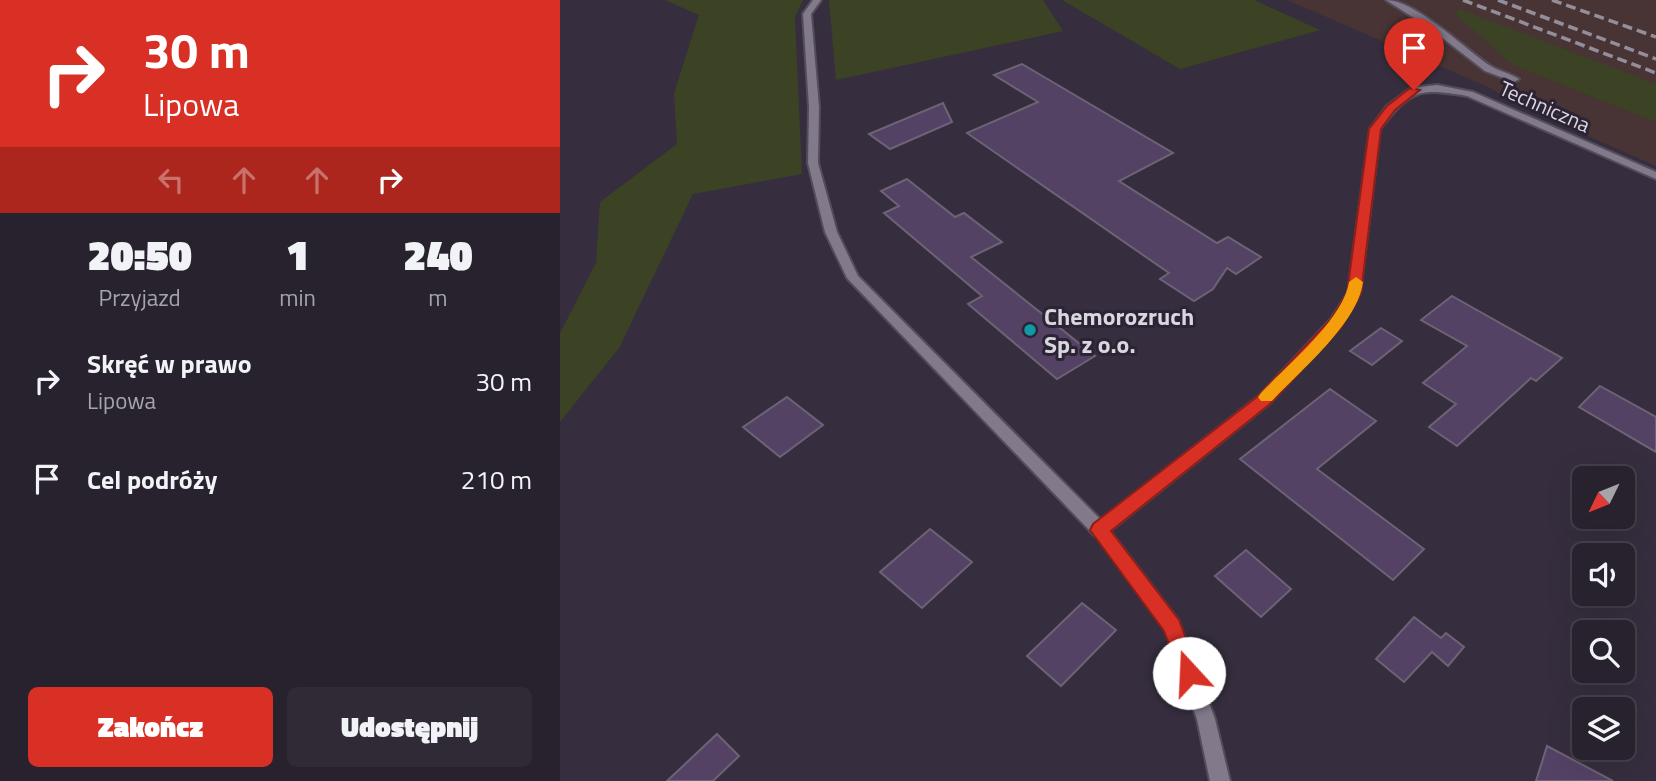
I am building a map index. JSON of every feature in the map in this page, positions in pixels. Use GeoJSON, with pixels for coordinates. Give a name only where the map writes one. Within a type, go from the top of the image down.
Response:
{"type":"FeatureCollection","features":[{"type":"Feature","properties":{"kind":"street"},"geometry":{"type":"LineString","coordinates":[[817,0],[807,14],[814,107],[813,163],[831,232],[853,278],[1100,530],[1172,626],[1206,719],[1220,781]]}},
{"type":"Feature","properties":{"kind":"street"},"geometry":{"type":"LineString","coordinates":[[1390,0],[1434,27],[1488,69],[1514,79]]}},
{"type":"Feature","properties":{"kind":"street","name":"Techniczna"},"geometry":{"type":"LineString","coordinates":[[1100,530],[1264,400],[1336,323],[1354,293],[1375,129],[1391,108],[1414,90],[1437,88],[1470,94],[1656,176]]}},
{"type":"Feature","properties":{"kind":"shaded area"},"geometry":{"type":"Polygon","coordinates":[[[1287,0],[1656,0],[1656,166],[1530,110],[1486,86],[1287,0]]]}},
{"type":"Feature","properties":{"kind":"green space"},"geometry":{"type":"Polygon","coordinates":[[[665,0],[803,0],[795,17],[802,174],[693,194],[619,348],[560,422],[560,333],[596,263],[600,202],[677,144],[674,93],[699,15],[665,0]]]}},
{"type":"Feature","properties":{"kind":"green space"},"geometry":{"type":"Polygon","coordinates":[[[829,0],[1043,0],[1063,31],[836,80],[829,0]]]}},
{"type":"Feature","properties":{"kind":"green space"},"geometry":{"type":"Polygon","coordinates":[[[1062,0],[1254,0],[1320,30],[1180,69],[1062,0]]]}},
{"type":"Feature","properties":{"kind":"green space"},"geometry":{"type":"Polygon","coordinates":[[[1459,9],[1656,84],[1656,122],[1513,65],[1456,15],[1459,9]]]}},
{"type":"Feature","properties":{"kind":"building"},"geometry":{"type":"Polygon","coordinates":[[[1022,64],[1173,153],[1119,181],[1217,243],[1228,237],[1261,257],[1236,274],[1227,268],[1213,289],[1194,301],[1160,279],[1169,273],[967,133],[1038,102],[994,75],[1022,64]]]}},
{"type":"Feature","properties":{"kind":"building"},"geometry":{"type":"Polygon","coordinates":[[[943,103],[952,122],[890,149],[869,134],[943,103]]]}},
{"type":"Feature","properties":{"kind":"building"},"geometry":{"type":"Polygon","coordinates":[[[907,179],[955,217],[964,213],[1002,242],[971,257],[1095,356],[1057,379],[968,304],[982,296],[884,213],[899,206],[881,191],[907,179]]]}},
{"type":"Feature","properties":{"kind":"building"},"geometry":{"type":"Polygon","coordinates":[[[1452,296],[1562,358],[1536,381],[1531,378],[1457,446],[1429,427],[1456,404],[1423,383],[1467,346],[1421,320],[1452,296]]]}},
{"type":"Feature","properties":{"kind":"building"},"geometry":{"type":"Polygon","coordinates":[[[1381,328],[1402,341],[1372,365],[1350,351],[1381,328]]]}},
{"type":"Feature","properties":{"kind":"building"},"geometry":{"type":"Polygon","coordinates":[[[1600,386],[1656,417],[1656,452],[1579,407],[1600,386]]]}},
{"type":"Feature","properties":{"kind":"building"},"geometry":{"type":"Polygon","coordinates":[[[1330,389],[1376,421],[1317,469],[1424,549],[1393,580],[1240,459],[1330,389]]]}},
{"type":"Feature","properties":{"kind":"building"},"geometry":{"type":"Polygon","coordinates":[[[787,397],[823,425],[780,457],[743,427],[787,397]]]}},
{"type":"Feature","properties":{"kind":"building"},"geometry":{"type":"Polygon","coordinates":[[[930,529],[972,562],[922,608],[880,572],[930,529]]]}},
{"type":"Feature","properties":{"kind":"building"},"geometry":{"type":"Polygon","coordinates":[[[1246,550],[1291,589],[1261,617],[1215,576],[1246,550]]]}},
{"type":"Feature","properties":{"kind":"building"},"geometry":{"type":"Polygon","coordinates":[[[1082,603],[1116,630],[1061,686],[1027,656],[1082,603]]]}},
{"type":"Feature","properties":{"kind":"building"},"geometry":{"type":"Polygon","coordinates":[[[1414,617],[1441,638],[1446,633],[1464,647],[1448,666],[1432,652],[1404,682],[1376,659],[1414,617]]]}},
{"type":"Feature","properties":{"kind":"building"},"geometry":{"type":"Polygon","coordinates":[[[717,734],[739,756],[713,781],[667,781],[717,734]]]}},
{"type":"Feature","properties":{"kind":"building"},"geometry":{"type":"Polygon","coordinates":[[[1547,746],[1613,781],[1536,781],[1547,746]]]}},
{"type":"Feature","properties":{"kind":"railway"},"geometry":{"type":"LineString","coordinates":[[1463,0],[1656,73]]}},
{"type":"Feature","properties":{"kind":"railway"},"geometry":{"type":"LineString","coordinates":[[1498,0],[1656,59]]}},
{"type":"Feature","properties":{"kind":"railway"},"geometry":{"type":"LineString","coordinates":[[1552,0],[1656,37]]}},
{"type":"Feature","properties":{"kind":"slow traffic"},"geometry":{"type":"LineString","coordinates":[[1266,397],[1336,323],[1354,293],[1356,282]]}},
{"type":"Feature","properties":{"kind":"place","name":"Chemorozruch Sp. z o.o."},"geometry":{"type":"Point","coordinates":[1030,330]}},
{"type":"Feature","properties":{"kind":"route"},"geometry":{"type":"LineString","coordinates":[[1189,673],[1172,626],[1100,530],[1264,400],[1336,323],[1354,293],[1375,129],[1391,108],[1414,90]]}}]}
